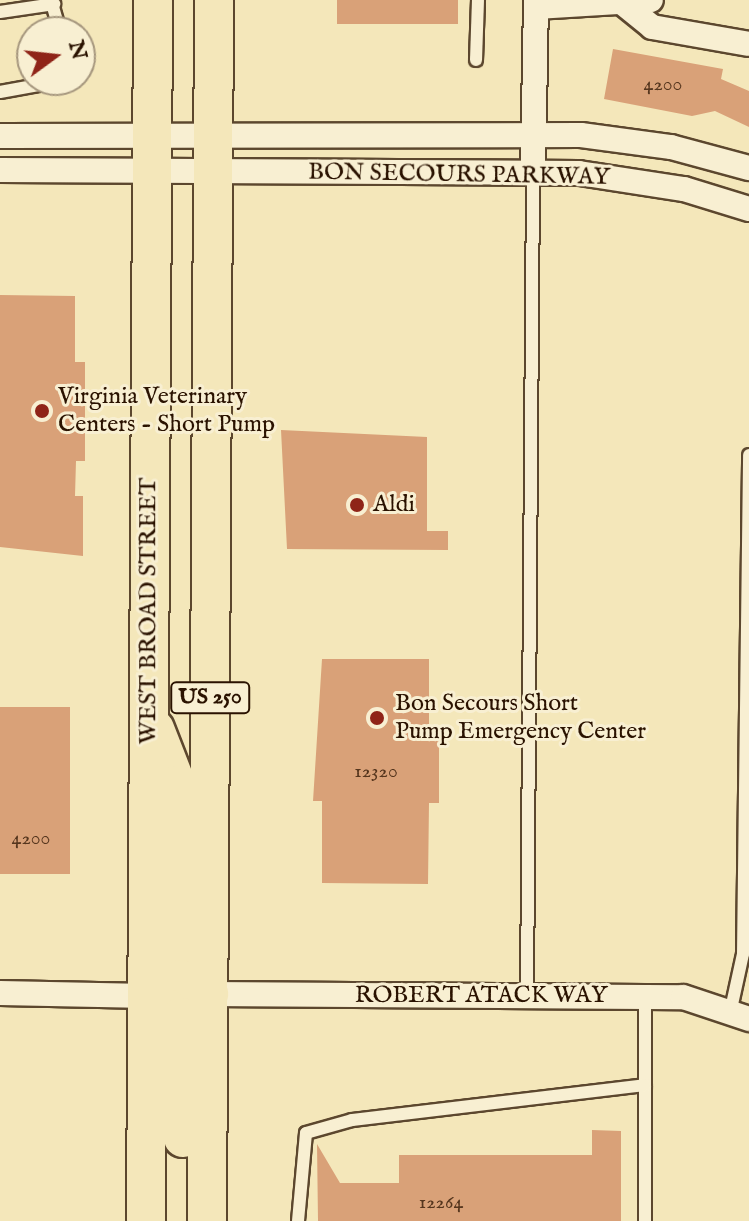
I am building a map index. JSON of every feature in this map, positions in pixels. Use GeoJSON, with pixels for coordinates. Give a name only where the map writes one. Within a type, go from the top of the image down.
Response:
{"type":"FeatureCollection","features":[{"type":"Feature","properties":{"kind":"main road","name":"WEST BROAD STREET"},"geometry":{"type":"LineString","coordinates":[[146,1221],[153,0]]}},
{"type":"Feature","properties":{"kind":"main road","name":"US 250"},"geometry":{"type":"LineString","coordinates":[[207,1221],[214,0]]}},
{"type":"Feature","properties":{"kind":"main road"},"geometry":{"type":"LineString","coordinates":[[148,719],[171,755],[177,785],[181,979],[209,994]]}},
{"type":"Feature","properties":{"kind":"main road"},"geometry":{"type":"LineString","coordinates":[[148,996],[180,1017],[183,1221]]}},
{"type":"Feature","properties":{"kind":"street"},"geometry":{"type":"LineString","coordinates":[[533,172],[536,4],[625,5],[651,0]]}},
{"type":"Feature","properties":{"kind":"street"},"geometry":{"type":"LineString","coordinates":[[625,5],[652,27],[749,44]]}},
{"type":"Feature","properties":{"kind":"street","name":"BON SECOURS PARKWAY"},"geometry":{"type":"LineString","coordinates":[[0,136],[152,132],[534,134],[671,147],[749,168]]}},
{"type":"Feature","properties":{"kind":"street","name":"BON SECOURS PARKWAY"},"geometry":{"type":"LineString","coordinates":[[0,170],[533,172],[639,180],[749,209]]}},
{"type":"Feature","properties":{"kind":"street"},"geometry":{"type":"LineString","coordinates":[[0,993],[148,996]]}},
{"type":"Feature","properties":{"kind":"street","name":"ROBERT ATACK WAY"},"geometry":{"type":"LineString","coordinates":[[209,994],[645,997],[740,1014]]}},
{"type":"Feature","properties":{"kind":"lane"},"geometry":{"type":"LineString","coordinates":[[476,60],[478,0]]}},
{"type":"Feature","properties":{"kind":"lane"},"geometry":{"type":"LineString","coordinates":[[0,12],[53,2]]}},
{"type":"Feature","properties":{"kind":"lane"},"geometry":{"type":"LineString","coordinates":[[527,996],[533,172]]}},
{"type":"Feature","properties":{"kind":"lane"},"geometry":{"type":"LineString","coordinates":[[740,1014],[743,954],[743,498],[749,455]]}},
{"type":"Feature","properties":{"kind":"lane"},"geometry":{"type":"LineString","coordinates":[[645,997],[645,1221]]}},
{"type":"Feature","properties":{"kind":"lane"},"geometry":{"type":"LineString","coordinates":[[298,1221],[302,1143],[314,1130],[645,1085]]}},
{"type":"Feature","properties":{"kind":"building"},"geometry":{"type":"Polygon","coordinates":[[[337,0],[458,0],[458,24],[337,24],[337,0]]]}},
{"type":"Feature","properties":{"kind":"building"},"geometry":{"type":"Polygon","coordinates":[[[613,49],[723,69],[721,79],[749,91],[749,127],[715,111],[692,116],[604,99],[613,49]]]}},
{"type":"Feature","properties":{"kind":"building","name":"Virginia Veterinary Centers - Short Pump"},"geometry":{"type":"Polygon","coordinates":[[[0,295],[75,296],[75,362],[85,362],[85,461],[76,461],[75,496],[83,496],[83,556],[0,547],[0,295]]]}},
{"type":"Feature","properties":{"kind":"building","name":"Aldi"},"geometry":{"type":"Polygon","coordinates":[[[281,430],[427,437],[427,531],[448,531],[448,550],[287,549],[281,430]]]}},
{"type":"Feature","properties":{"kind":"building"},"geometry":{"type":"Polygon","coordinates":[[[322,659],[429,659],[429,739],[439,739],[439,803],[429,803],[428,884],[322,883],[322,801],[313,801],[322,659]]]}},
{"type":"Feature","properties":{"kind":"building"},"geometry":{"type":"Polygon","coordinates":[[[0,707],[70,707],[70,874],[0,874],[0,707]]]}},
{"type":"Feature","properties":{"kind":"building"},"geometry":{"type":"Polygon","coordinates":[[[592,1130],[621,1131],[621,1221],[318,1221],[317,1144],[340,1183],[399,1183],[399,1155],[592,1155],[592,1130]]]}},
{"type":"Feature","properties":{"kind":"place","name":"Virginia Veterinary Centers - Short Pump"},"geometry":{"type":"Point","coordinates":[42,411]}},
{"type":"Feature","properties":{"kind":"place","name":"Aldi"},"geometry":{"type":"Point","coordinates":[357,505]}},
{"type":"Feature","properties":{"kind":"place","name":"Bon Secours Short Pump Emergency Center"},"geometry":{"type":"Point","coordinates":[377,718]}}]}
